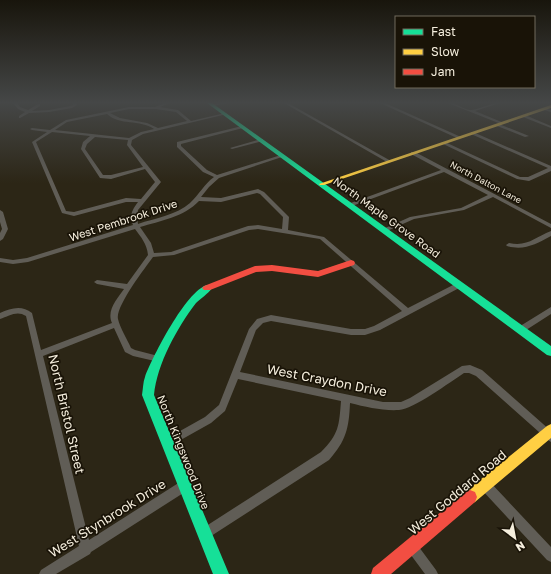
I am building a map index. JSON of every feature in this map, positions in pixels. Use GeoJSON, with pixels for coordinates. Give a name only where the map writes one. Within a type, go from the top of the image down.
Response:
{"type":"FeatureCollection","features":[{"type":"Feature","properties":{"kind":"street"},"geometry":{"type":"LineString","coordinates":[[39,130],[130,139],[139,134],[158,130]]}},
{"type":"Feature","properties":{"kind":"street"},"geometry":{"type":"LineString","coordinates":[[231,130],[179,143],[179,146],[205,171],[217,177],[283,156]]}},
{"type":"Feature","properties":{"kind":"street","name":"North Maple Grove Road"},"geometry":{"type":"LineString","coordinates":[[246,130],[551,352]]}},
{"type":"Feature","properties":{"kind":"street"},"geometry":{"type":"LineString","coordinates":[[334,130],[389,161]]}},
{"type":"Feature","properties":{"kind":"street"},"geometry":{"type":"LineString","coordinates":[[441,130],[459,138]]}},
{"type":"Feature","properties":{"kind":"street"},"geometry":{"type":"LineString","coordinates":[[322,184],[482,130]]}},
{"type":"Feature","properties":{"kind":"street"},"geometry":{"type":"LineString","coordinates":[[513,130],[527,136]]}},
{"type":"Feature","properties":{"kind":"street"},"geometry":{"type":"LineString","coordinates":[[50,131],[38,138],[34,144],[64,212],[74,214],[126,200],[142,201]]}},
{"type":"Feature","properties":{"kind":"street"},"geometry":{"type":"LineString","coordinates":[[472,133],[551,168]]}},
{"type":"Feature","properties":{"kind":"street"},"geometry":{"type":"LineString","coordinates":[[94,135],[85,143],[83,149],[102,177],[111,177],[147,167]]}},
{"type":"Feature","properties":{"kind":"street"},"geometry":{"type":"LineString","coordinates":[[130,139],[129,145],[158,182],[142,201],[133,215],[133,221],[150,247],[151,255],[115,308],[114,319],[126,347],[130,352],[159,359]]}},
{"type":"Feature","properties":{"kind":"street"},"geometry":{"type":"LineString","coordinates":[[232,148],[261,140]]}},
{"type":"Feature","properties":{"kind":"street"},"geometry":{"type":"LineString","coordinates":[[443,143],[523,179],[529,179],[551,168]]}},
{"type":"Feature","properties":{"kind":"street","name":"North Dalton Lane"},"geometry":{"type":"LineString","coordinates":[[413,153],[551,226]]}},
{"type":"Feature","properties":{"kind":"street"},"geometry":{"type":"LineString","coordinates":[[350,205],[444,170]]}},
{"type":"Feature","properties":{"kind":"street","name":"West Pembrook Drive"},"geometry":{"type":"LineString","coordinates":[[2,262],[28,260],[183,211],[199,199],[210,182],[217,177]]}},
{"type":"Feature","properties":{"kind":"street"},"geometry":{"type":"LineString","coordinates":[[199,199],[221,200],[254,192],[260,192],[284,213],[287,220],[284,231]]}},
{"type":"Feature","properties":{"kind":"street"},"geometry":{"type":"LineString","coordinates":[[385,230],[412,218],[462,209],[493,195]]}},
{"type":"Feature","properties":{"kind":"street"},"geometry":{"type":"LineString","coordinates":[[0,212],[5,229],[0,239]]}},
{"type":"Feature","properties":{"kind":"street"},"geometry":{"type":"LineString","coordinates":[[151,255],[172,254],[248,228],[258,227],[309,234],[322,238],[408,312]]}},
{"type":"Feature","properties":{"kind":"street"},"geometry":{"type":"LineString","coordinates":[[509,245],[516,248],[528,246],[551,233]]}},
{"type":"Feature","properties":{"kind":"street","name":"North Kingswood Drive"},"geometry":{"type":"LineString","coordinates":[[221,574],[148,395],[151,375],[193,298],[207,287],[261,268],[318,274],[351,263]]}},
{"type":"Feature","properties":{"kind":"street"},"geometry":{"type":"LineString","coordinates":[[97,282],[129,287]]}},
{"type":"Feature","properties":{"kind":"street"},"geometry":{"type":"LineString","coordinates":[[167,442],[216,414],[226,403],[253,329],[265,319],[277,318],[350,332],[365,332],[377,328],[459,285]]}},
{"type":"Feature","properties":{"kind":"street"},"geometry":{"type":"LineString","coordinates":[[520,330],[551,310]]}},
{"type":"Feature","properties":{"kind":"street","name":"North Bristol Street"},"geometry":{"type":"LineString","coordinates":[[0,316],[13,311],[26,311],[29,315],[86,550]]}},
{"type":"Feature","properties":{"kind":"street"},"geometry":{"type":"LineString","coordinates":[[39,354],[116,324]]}},
{"type":"Feature","properties":{"kind":"street","name":"West Craydon Drive"},"geometry":{"type":"LineString","coordinates":[[236,375],[383,406],[401,406],[413,401],[462,370],[470,369],[480,373],[550,434]]}},
{"type":"Feature","properties":{"kind":"street"},"geometry":{"type":"LineString","coordinates":[[204,534],[325,456],[338,443],[344,428],[346,398]]}},
{"type":"Feature","properties":{"kind":"street","name":"West Goddard Road"},"geometry":{"type":"LineString","coordinates":[[379,574],[485,485],[550,434]]}},
{"type":"Feature","properties":{"kind":"street"},"geometry":{"type":"LineString","coordinates":[[485,485],[551,556]]}},
{"type":"Feature","properties":{"kind":"street","name":"West Stynbrook Drive"},"geometry":{"type":"LineString","coordinates":[[45,574],[86,550],[136,515],[184,486]]}},
{"type":"Feature","properties":{"kind":"street"},"geometry":{"type":"LineString","coordinates":[[412,547],[432,574]]}},
{"type":"Feature","properties":{"kind":"traffic: fast"},"geometry":{"type":"LineString","coordinates":[[246,130],[551,352]]}},
{"type":"Feature","properties":{"kind":"traffic: fast"},"geometry":{"type":"LineString","coordinates":[[207,288],[193,301],[168,340],[151,376],[148,395],[221,574]]}},
{"type":"Feature","properties":{"kind":"traffic: slow"},"geometry":{"type":"LineString","coordinates":[[322,184],[481,130]]}},
{"type":"Feature","properties":{"kind":"traffic: slow"},"geometry":{"type":"LineString","coordinates":[[470,497],[551,430]]}},
{"type":"Feature","properties":{"kind":"traffic: jam"},"geometry":{"type":"LineString","coordinates":[[207,288],[255,269],[272,268],[318,274],[351,263]]}},
{"type":"Feature","properties":{"kind":"traffic: jam"},"geometry":{"type":"LineString","coordinates":[[379,574],[470,497]]}}]}
